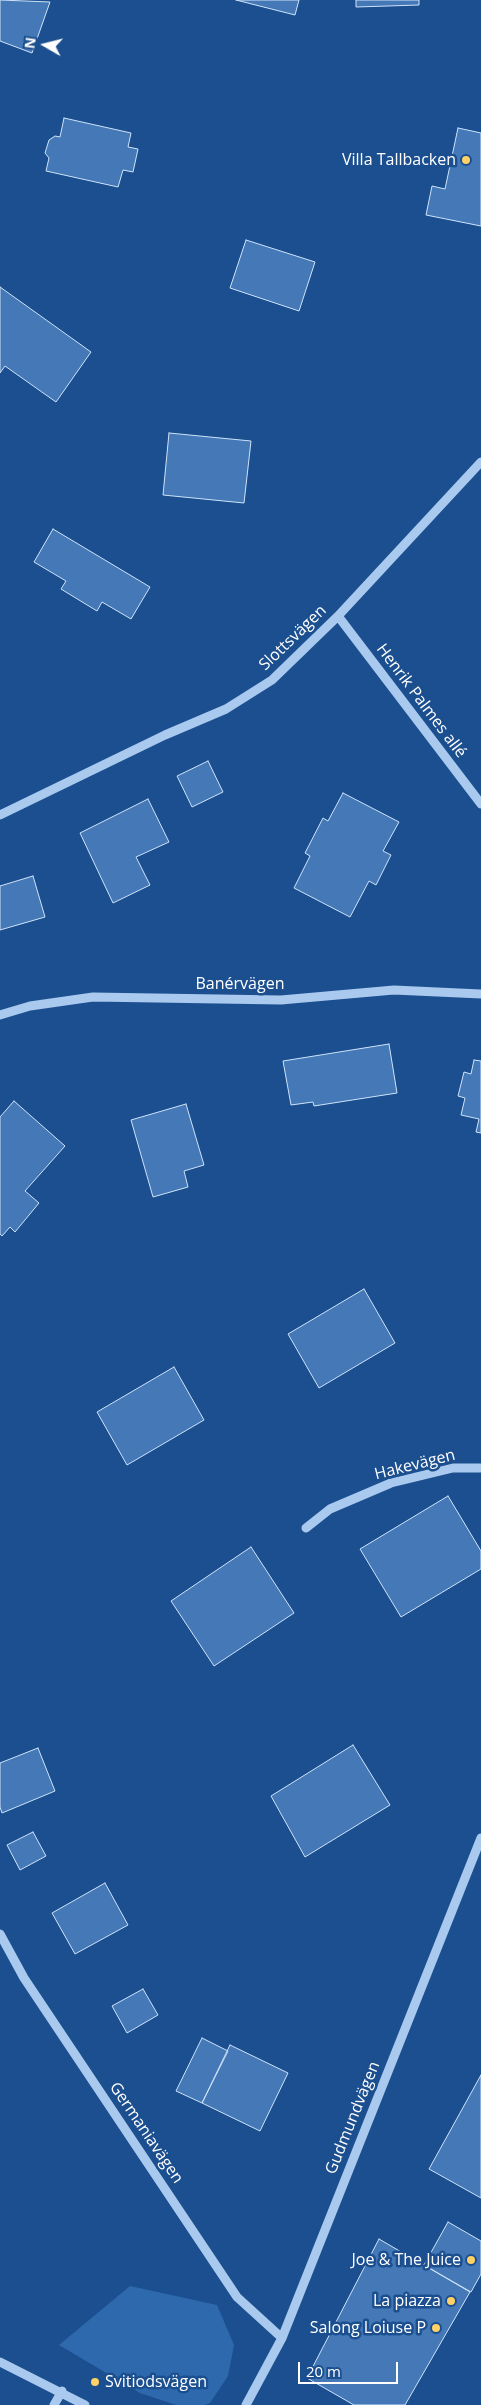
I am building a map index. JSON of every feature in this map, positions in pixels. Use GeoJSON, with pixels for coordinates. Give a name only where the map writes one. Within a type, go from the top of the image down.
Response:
{"type":"FeatureCollection","features":[{"type":"Feature","properties":{"kind":"street","name":"Slottsvägen"},"geometry":{"type":"LineString","coordinates":[[0,815],[165,735],[226,709],[272,680],[338,616],[481,462]]}},
{"type":"Feature","properties":{"kind":"street","name":"Henrik Palmes allé"},"geometry":{"type":"LineString","coordinates":[[338,616],[481,804]]}},
{"type":"Feature","properties":{"kind":"street","name":"Banérvägen"},"geometry":{"type":"LineString","coordinates":[[0,1015],[30,1006],[93,996],[281,1000],[394,990],[481,994]]}},
{"type":"Feature","properties":{"kind":"street","name":"Hakevägen"},"geometry":{"type":"LineString","coordinates":[[306,1528],[330,1509],[391,1483],[453,1468],[481,1468]]}},
{"type":"Feature","properties":{"kind":"street","name":"Gudmundvägen"},"geometry":{"type":"LineString","coordinates":[[246,2405],[282,2338],[481,1838]]}},
{"type":"Feature","properties":{"kind":"street","name":"Germaniavägen"},"geometry":{"type":"LineString","coordinates":[[0,1934],[24,1978],[237,2297],[282,2338]]}},
{"type":"Feature","properties":{"kind":"street"},"geometry":{"type":"LineString","coordinates":[[0,2362],[62,2391],[85,2405]]}},
{"type":"Feature","properties":{"kind":"street"},"geometry":{"type":"LineString","coordinates":[[54,2405],[62,2391]]}},
{"type":"Feature","properties":{"kind":"shaded area"},"geometry":{"type":"Polygon","coordinates":[[[130,2286],[217,2305],[234,2345],[228,2376],[210,2403],[205,2405],[176,2405],[140,2393],[59,2345],[130,2286]]]}},
{"type":"Feature","properties":{"kind":"building"},"geometry":{"type":"Polygon","coordinates":[[[0,0],[50,2],[32,53],[0,41],[0,0]]]}},
{"type":"Feature","properties":{"kind":"building"},"geometry":{"type":"Polygon","coordinates":[[[236,0],[299,0],[295,15],[236,0]]]}},
{"type":"Feature","properties":{"kind":"building"},"geometry":{"type":"Polygon","coordinates":[[[356,0],[419,0],[419,5],[356,7],[356,0]]]}},
{"type":"Feature","properties":{"kind":"building"},"geometry":{"type":"Polygon","coordinates":[[[64,118],[131,133],[128,147],[138,149],[133,172],[123,170],[118,187],[46,171],[49,158],[45,153],[49,140],[55,136],[60,137],[64,118]]]}},
{"type":"Feature","properties":{"kind":"building","name":"Villa Tallbacken"},"geometry":{"type":"Polygon","coordinates":[[[458,128],[481,133],[481,226],[426,215],[432,186],[445,189],[458,128]]]}},
{"type":"Feature","properties":{"kind":"building"},"geometry":{"type":"Polygon","coordinates":[[[246,240],[315,262],[299,311],[230,288],[246,240]]]}},
{"type":"Feature","properties":{"kind":"building"},"geometry":{"type":"Polygon","coordinates":[[[0,287],[91,352],[56,402],[5,366],[0,373],[0,287]]]}},
{"type":"Feature","properties":{"kind":"building"},"geometry":{"type":"Polygon","coordinates":[[[169,433],[251,441],[244,503],[163,495],[169,433]]]}},
{"type":"Feature","properties":{"kind":"building"},"geometry":{"type":"Polygon","coordinates":[[[53,529],[150,587],[131,619],[102,602],[97,611],[61,589],[66,581],[34,562],[53,529]]]}},
{"type":"Feature","properties":{"kind":"building"},"geometry":{"type":"Polygon","coordinates":[[[208,761],[223,792],[192,807],[177,776],[208,761]]]}},
{"type":"Feature","properties":{"kind":"building"},"geometry":{"type":"Polygon","coordinates":[[[343,793],[399,822],[383,851],[391,855],[376,885],[369,881],[350,917],[294,888],[310,856],[305,853],[323,818],[328,821],[343,793]]]}},
{"type":"Feature","properties":{"kind":"building"},"geometry":{"type":"Polygon","coordinates":[[[148,799],[169,842],[136,857],[150,885],[113,903],[80,833],[148,799]]]}},
{"type":"Feature","properties":{"kind":"building"},"geometry":{"type":"Polygon","coordinates":[[[33,876],[45,917],[0,930],[0,886],[33,876]]]}},
{"type":"Feature","properties":{"kind":"building"},"geometry":{"type":"Polygon","coordinates":[[[389,1044],[397,1093],[314,1106],[313,1102],[291,1105],[283,1061],[389,1044]]]}},
{"type":"Feature","properties":{"kind":"building"},"geometry":{"type":"Polygon","coordinates":[[[474,1060],[481,1061],[481,1133],[476,1132],[479,1119],[461,1115],[465,1098],[458,1096],[464,1072],[471,1074],[474,1060]]]}},
{"type":"Feature","properties":{"kind":"building"},"geometry":{"type":"Polygon","coordinates":[[[14,1101],[65,1146],[25,1191],[39,1203],[15,1232],[10,1227],[2,1236],[0,1234],[0,1117],[14,1101]]]}},
{"type":"Feature","properties":{"kind":"building"},"geometry":{"type":"Polygon","coordinates":[[[186,1104],[204,1165],[184,1171],[188,1187],[153,1197],[131,1120],[186,1104]]]}},
{"type":"Feature","properties":{"kind":"building"},"geometry":{"type":"Polygon","coordinates":[[[364,1289],[395,1343],[319,1388],[288,1334],[364,1289]]]}},
{"type":"Feature","properties":{"kind":"building"},"geometry":{"type":"Polygon","coordinates":[[[174,1367],[204,1420],[127,1465],[97,1412],[174,1367]]]}},
{"type":"Feature","properties":{"kind":"building"},"geometry":{"type":"Polygon","coordinates":[[[448,1496],[481,1551],[481,1569],[401,1617],[360,1549],[448,1496]]]}},
{"type":"Feature","properties":{"kind":"building"},"geometry":{"type":"Polygon","coordinates":[[[251,1547],[294,1613],[214,1666],[171,1601],[251,1547]]]}},
{"type":"Feature","properties":{"kind":"building"},"geometry":{"type":"Polygon","coordinates":[[[353,1745],[390,1805],[305,1857],[271,1796],[353,1745]]]}},
{"type":"Feature","properties":{"kind":"building"},"geometry":{"type":"Polygon","coordinates":[[[38,1748],[55,1791],[2,1813],[0,1807],[0,1763],[38,1748]]]}},
{"type":"Feature","properties":{"kind":"building"},"geometry":{"type":"Polygon","coordinates":[[[33,1832],[46,1856],[20,1870],[7,1845],[33,1832]]]}},
{"type":"Feature","properties":{"kind":"building"},"geometry":{"type":"Polygon","coordinates":[[[105,1883],[128,1925],[75,1954],[52,1913],[105,1883]]]}},
{"type":"Feature","properties":{"kind":"building"},"geometry":{"type":"Polygon","coordinates":[[[143,1989],[158,2015],[127,2033],[112,2006],[143,1989]]]}},
{"type":"Feature","properties":{"kind":"building"},"geometry":{"type":"Polygon","coordinates":[[[202,2038],[228,2051],[202,2103],[176,2091],[202,2038]]]}},
{"type":"Feature","properties":{"kind":"building"},"geometry":{"type":"Polygon","coordinates":[[[230,2045],[288,2073],[260,2131],[202,2103],[230,2045]]]}},
{"type":"Feature","properties":{"kind":"building"},"geometry":{"type":"Polygon","coordinates":[[[481,2075],[481,2198],[429,2169],[481,2075]]]}},
{"type":"Feature","properties":{"kind":"building"},"geometry":{"type":"Polygon","coordinates":[[[448,2222],[481,2241],[481,2274],[471,2292],[424,2265],[448,2222]]]}},
{"type":"Feature","properties":{"kind":"building"},"geometry":{"type":"Polygon","coordinates":[[[379,2239],[470,2292],[405,2405],[354,2405],[307,2378],[379,2239]]]}},
{"type":"Feature","properties":{"kind":"place","name":"Villa Tallbacken"},"geometry":{"type":"Point","coordinates":[466,160]}},
{"type":"Feature","properties":{"kind":"place","name":"Joe & The Juice"},"geometry":{"type":"Point","coordinates":[471,2260]}},
{"type":"Feature","properties":{"kind":"place","name":"La piazza"},"geometry":{"type":"Point","coordinates":[451,2301]}},
{"type":"Feature","properties":{"kind":"place","name":"Salong Loiuse P"},"geometry":{"type":"Point","coordinates":[436,2328]}},
{"type":"Feature","properties":{"kind":"place","name":"Svitiodsvägen"},"geometry":{"type":"Point","coordinates":[95,2382]}}]}
